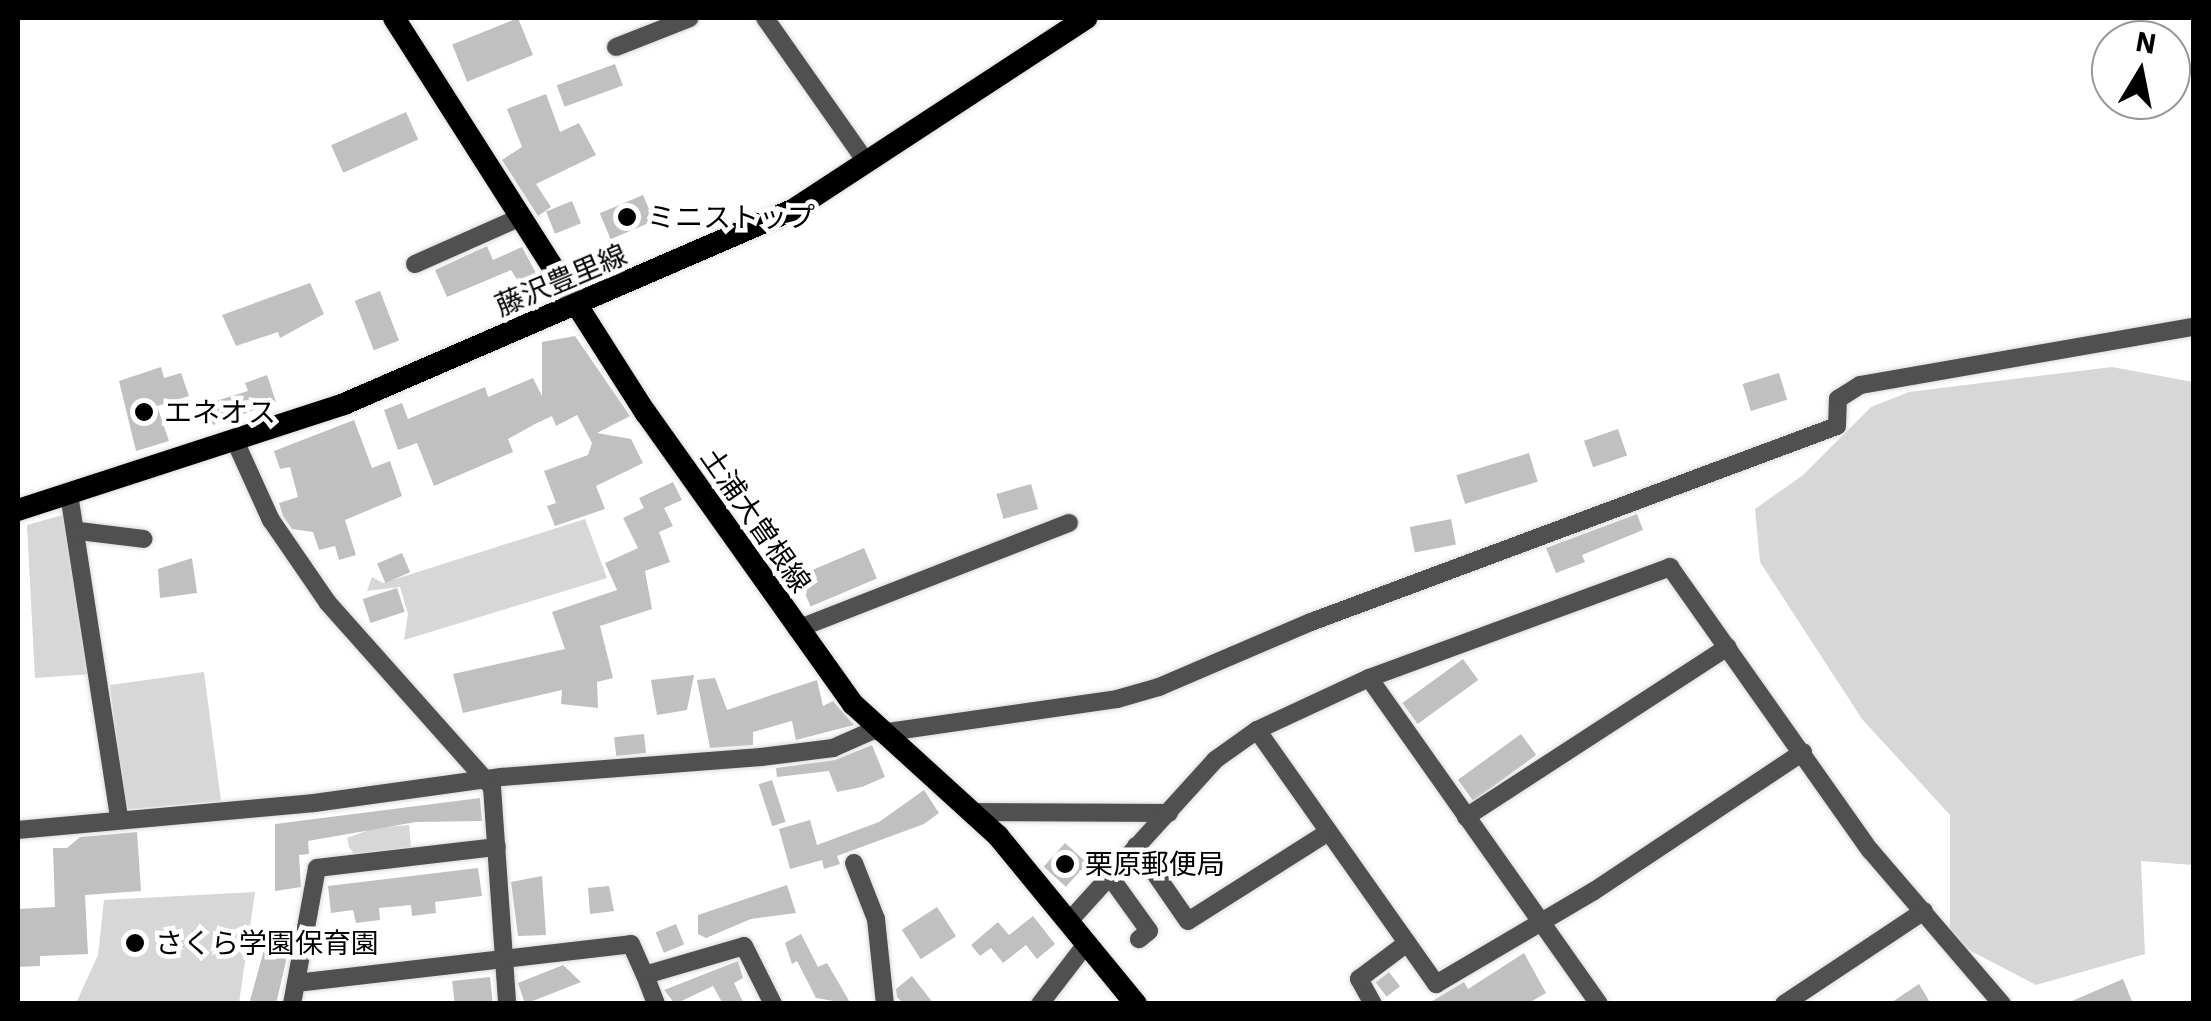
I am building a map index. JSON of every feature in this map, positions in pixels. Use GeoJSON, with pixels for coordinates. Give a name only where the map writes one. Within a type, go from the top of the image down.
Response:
{"type":"FeatureCollection","features":[{"type":"Feature","properties":{"kind":"main road","name":"土浦大曽根線"},"geometry":{"type":"LineString","coordinates":[[394,18],[575,308],[797,629],[878,731],[969,812],[1071,920],[1136,1004]]}},
{"type":"Feature","properties":{"kind":"main road","name":"藤沢豊里線"},"geometry":{"type":"LineString","coordinates":[[18,510],[236,443],[575,308],[796,208],[1086,18]]}},
{"type":"Feature","properties":{"kind":"street"},"geometry":{"type":"LineString","coordinates":[[616,47],[690,18]]}},
{"type":"Feature","properties":{"kind":"street"},"geometry":{"type":"LineString","coordinates":[[765,18],[867,163]]}},
{"type":"Feature","properties":{"kind":"street"},"geometry":{"type":"LineString","coordinates":[[415,264],[519,218]]}},
{"type":"Feature","properties":{"kind":"street"},"geometry":{"type":"LineString","coordinates":[[18,830],[833,748],[878,731],[1117,699],[1159,686],[1311,622],[1837,426],[1838,399],[1860,385],[2194,327]]}},
{"type":"Feature","properties":{"kind":"street"},"geometry":{"type":"LineString","coordinates":[[236,443],[270,520],[328,603],[487,780],[497,847],[507,1004]]}},
{"type":"Feature","properties":{"kind":"street"},"geometry":{"type":"LineString","coordinates":[[69,494],[79,530],[119,818]]}},
{"type":"Feature","properties":{"kind":"street"},"geometry":{"type":"LineString","coordinates":[[797,629],[1069,522]]}},
{"type":"Feature","properties":{"kind":"street"},"geometry":{"type":"LineString","coordinates":[[79,530],[144,539]]}},
{"type":"Feature","properties":{"kind":"street"},"geometry":{"type":"LineString","coordinates":[[1071,920],[1108,874],[1169,814],[1215,760],[1257,730],[1369,678],[1670,567],[1870,850],[2002,1004]]}},
{"type":"Feature","properties":{"kind":"street"},"geometry":{"type":"LineString","coordinates":[[1466,817],[1728,647]]}},
{"type":"Feature","properties":{"kind":"street"},"geometry":{"type":"LineString","coordinates":[[1369,678],[1599,1004]]}},
{"type":"Feature","properties":{"kind":"street"},"geometry":{"type":"LineString","coordinates":[[1257,730],[1436,984],[1541,924],[1803,752]]}},
{"type":"Feature","properties":{"kind":"street"},"geometry":{"type":"LineString","coordinates":[[969,812],[1169,814]]}},
{"type":"Feature","properties":{"kind":"street"},"geometry":{"type":"LineString","coordinates":[[1136,846],[1188,921],[1214,898],[1328,832]]}},
{"type":"Feature","properties":{"kind":"street"},"geometry":{"type":"LineString","coordinates":[[292,1004],[317,868],[497,847]]}},
{"type":"Feature","properties":{"kind":"street"},"geometry":{"type":"LineString","coordinates":[[854,863],[876,919],[885,1004]]}},
{"type":"Feature","properties":{"kind":"street"},"geometry":{"type":"LineString","coordinates":[[1108,874],[1149,931],[1139,939]]}},
{"type":"Feature","properties":{"kind":"street"},"geometry":{"type":"LineString","coordinates":[[1784,1004],[1924,911]]}},
{"type":"Feature","properties":{"kind":"street"},"geometry":{"type":"LineString","coordinates":[[1040,1004],[1087,943]]}},
{"type":"Feature","properties":{"kind":"street"},"geometry":{"type":"LineString","coordinates":[[1373,1004],[1359,979],[1407,943]]}},
{"type":"Feature","properties":{"kind":"street"},"geometry":{"type":"LineString","coordinates":[[296,984],[631,944],[656,1004]]}},
{"type":"Feature","properties":{"kind":"street"},"geometry":{"type":"LineString","coordinates":[[645,975],[744,946],[772,1004]]}},
{"type":"Feature","properties":{"kind":"shaded area"},"geometry":{"type":"Polygon","coordinates":[[[2112,367],[2193,382],[2193,865],[2141,861],[2145,954],[2036,985],[1950,940],[1950,815],[1862,719],[1760,562],[1755,509],[1803,475],[1871,407],[1909,392],[2112,367]]]}},
{"type":"Feature","properties":{"kind":"shaded area"},"geometry":{"type":"Polygon","coordinates":[[[66,514],[92,674],[35,678],[27,525],[66,514]]]}},
{"type":"Feature","properties":{"kind":"shaded area"},"geometry":{"type":"Polygon","coordinates":[[[585,519],[607,578],[404,640],[408,614],[400,587],[367,591],[372,577],[383,583],[585,519]]]}},
{"type":"Feature","properties":{"kind":"shaded area"},"geometry":{"type":"Polygon","coordinates":[[[204,672],[221,801],[130,809],[124,803],[110,685],[204,672]]]}},
{"type":"Feature","properties":{"kind":"shaded area"},"geometry":{"type":"Polygon","coordinates":[[[409,825],[411,847],[354,854],[349,847],[347,838],[374,828],[409,825]]]}},
{"type":"Feature","properties":{"kind":"shaded area"},"geometry":{"type":"Polygon","coordinates":[[[255,892],[239,1003],[76,1003],[98,955],[104,900],[255,892]]]}},
{"type":"Feature","properties":{"kind":"building"},"geometry":{"type":"Polygon","coordinates":[[[518,18],[533,55],[467,82],[452,45],[518,18]]]}},
{"type":"Feature","properties":{"kind":"building"},"geometry":{"type":"Polygon","coordinates":[[[615,64],[623,86],[565,107],[557,85],[615,64]]]}},
{"type":"Feature","properties":{"kind":"building"},"geometry":{"type":"Polygon","coordinates":[[[546,94],[560,132],[579,123],[596,155],[536,184],[551,207],[538,216],[502,160],[522,147],[507,109],[546,94]]]}},
{"type":"Feature","properties":{"kind":"building"},"geometry":{"type":"Polygon","coordinates":[[[406,112],[418,139],[343,173],[331,145],[406,112]]]}},
{"type":"Feature","properties":{"kind":"building","name":"ミニストップ"},"geometry":{"type":"Polygon","coordinates":[[[643,195],[654,221],[611,239],[600,213],[643,195]]]}},
{"type":"Feature","properties":{"kind":"building"},"geometry":{"type":"Polygon","coordinates":[[[572,201],[581,223],[555,234],[546,211],[572,201]]]}},
{"type":"Feature","properties":{"kind":"building"},"geometry":{"type":"Polygon","coordinates":[[[487,246],[493,260],[522,247],[545,290],[529,299],[511,270],[447,297],[435,270],[487,246]]]}},
{"type":"Feature","properties":{"kind":"building"},"geometry":{"type":"Polygon","coordinates":[[[310,283],[324,314],[280,338],[278,332],[236,346],[222,315],[310,283]]]}},
{"type":"Feature","properties":{"kind":"building"},"geometry":{"type":"Polygon","coordinates":[[[380,291],[399,340],[374,350],[355,301],[380,291]]]}},
{"type":"Feature","properties":{"kind":"building"},"geometry":{"type":"Polygon","coordinates":[[[575,336],[630,416],[597,433],[631,439],[643,463],[596,486],[605,509],[555,526],[547,506],[556,503],[544,471],[588,455],[592,443],[577,415],[556,426],[552,416],[535,424],[508,439],[513,452],[434,486],[417,443],[398,450],[384,410],[402,403],[408,419],[485,387],[488,397],[533,378],[542,396],[542,342],[575,336]]]}},
{"type":"Feature","properties":{"kind":"building"},"geometry":{"type":"Polygon","coordinates":[[[161,367],[164,378],[181,373],[189,396],[157,406],[169,441],[136,451],[119,381],[161,367]]]}},
{"type":"Feature","properties":{"kind":"building"},"geometry":{"type":"Polygon","coordinates":[[[1779,373],[1787,400],[1751,411],[1743,384],[1779,373]]]}},
{"type":"Feature","properties":{"kind":"building"},"geometry":{"type":"Polygon","coordinates":[[[267,375],[276,402],[213,425],[206,404],[248,391],[245,383],[267,375]]]}},
{"type":"Feature","properties":{"kind":"building"},"geometry":{"type":"Polygon","coordinates":[[[354,420],[372,468],[390,461],[402,496],[345,520],[356,555],[339,560],[335,546],[319,550],[313,532],[292,529],[283,516],[279,503],[298,497],[290,467],[280,469],[274,451],[354,420]]]}},
{"type":"Feature","properties":{"kind":"building"},"geometry":{"type":"Polygon","coordinates":[[[1618,429],[1627,455],[1593,467],[1584,441],[1618,429]]]}},
{"type":"Feature","properties":{"kind":"building"},"geometry":{"type":"Polygon","coordinates":[[[1529,453],[1538,482],[1465,504],[1456,475],[1529,453]]]}},
{"type":"Feature","properties":{"kind":"building"},"geometry":{"type":"Polygon","coordinates":[[[673,482],[682,500],[664,508],[673,526],[659,532],[670,562],[645,571],[652,609],[600,626],[613,678],[597,682],[598,708],[561,704],[562,690],[463,713],[453,674],[565,649],[552,612],[617,590],[605,563],[638,548],[623,518],[644,508],[639,498],[673,482]]]}},
{"type":"Feature","properties":{"kind":"building"},"geometry":{"type":"Polygon","coordinates":[[[1031,484],[1038,509],[1004,519],[996,494],[1031,484]]]}},
{"type":"Feature","properties":{"kind":"building"},"geometry":{"type":"Polygon","coordinates":[[[1637,514],[1643,530],[1582,555],[1585,562],[1556,573],[1546,548],[1637,514]]]}},
{"type":"Feature","properties":{"kind":"building"},"geometry":{"type":"Polygon","coordinates":[[[1451,519],[1456,545],[1415,553],[1410,527],[1451,519]]]}},
{"type":"Feature","properties":{"kind":"building"},"geometry":{"type":"Polygon","coordinates":[[[864,548],[877,578],[811,607],[798,576],[864,548]]]}},
{"type":"Feature","properties":{"kind":"building"},"geometry":{"type":"Polygon","coordinates":[[[402,553],[410,572],[385,583],[377,564],[402,553]]]}},
{"type":"Feature","properties":{"kind":"building"},"geometry":{"type":"Polygon","coordinates":[[[192,558],[197,593],[160,598],[158,569],[192,558]]]}},
{"type":"Feature","properties":{"kind":"building"},"geometry":{"type":"Polygon","coordinates":[[[397,588],[405,612],[370,623],[363,599],[397,588]]]}},
{"type":"Feature","properties":{"kind":"building"},"geometry":{"type":"Polygon","coordinates":[[[1463,659],[1478,680],[1418,724],[1402,703],[1463,659]]]}},
{"type":"Feature","properties":{"kind":"building"},"geometry":{"type":"Polygon","coordinates":[[[694,675],[687,710],[657,715],[651,680],[694,675]]]}},
{"type":"Feature","properties":{"kind":"building"},"geometry":{"type":"Polygon","coordinates":[[[715,678],[727,710],[817,680],[823,706],[833,701],[854,725],[796,740],[792,721],[753,732],[753,745],[710,748],[697,680],[715,678]]]}},
{"type":"Feature","properties":{"kind":"building"},"geometry":{"type":"Polygon","coordinates":[[[644,734],[646,753],[616,756],[614,737],[644,734]]]}},
{"type":"Feature","properties":{"kind":"building"},"geometry":{"type":"Polygon","coordinates":[[[1521,734],[1536,755],[1473,801],[1458,780],[1521,734]]]}},
{"type":"Feature","properties":{"kind":"building"},"geometry":{"type":"Polygon","coordinates":[[[872,745],[885,777],[862,787],[837,792],[829,771],[777,777],[776,768],[835,760],[872,745]]]}},
{"type":"Feature","properties":{"kind":"building"},"geometry":{"type":"Polygon","coordinates":[[[772,780],[786,822],[772,826],[759,784],[772,780]]]}},
{"type":"Feature","properties":{"kind":"building"},"geometry":{"type":"Polygon","coordinates":[[[924,790],[939,813],[924,824],[837,856],[840,864],[824,869],[822,860],[790,869],[779,829],[810,820],[817,845],[879,822],[924,790]]]}},
{"type":"Feature","properties":{"kind":"building"},"geometry":{"type":"Polygon","coordinates":[[[480,798],[482,821],[416,822],[308,841],[309,854],[299,855],[301,887],[275,891],[275,824],[480,798]]]}},
{"type":"Feature","properties":{"kind":"building"},"geometry":{"type":"Polygon","coordinates":[[[137,832],[141,891],[85,895],[88,954],[40,956],[40,966],[18,967],[18,909],[55,907],[53,848],[67,848],[80,837],[137,832]]]}},
{"type":"Feature","properties":{"kind":"building"},"geometry":{"type":"Polygon","coordinates":[[[1065,843],[1087,863],[1066,887],[1044,867],[1065,843]]]}},
{"type":"Feature","properties":{"kind":"building"},"geometry":{"type":"Polygon","coordinates":[[[478,868],[482,896],[435,902],[436,913],[412,916],[411,905],[379,908],[380,920],[356,923],[353,910],[331,913],[328,886],[478,868]]]}},
{"type":"Feature","properties":{"kind":"building"},"geometry":{"type":"Polygon","coordinates":[[[542,876],[546,935],[518,936],[511,882],[542,876]]]}},
{"type":"Feature","properties":{"kind":"building"},"geometry":{"type":"Polygon","coordinates":[[[787,885],[796,913],[751,919],[706,938],[698,934],[698,915],[787,885]]]}},
{"type":"Feature","properties":{"kind":"building"},"geometry":{"type":"Polygon","coordinates":[[[609,886],[614,911],[590,914],[588,888],[609,886]]]}},
{"type":"Feature","properties":{"kind":"building"},"geometry":{"type":"Polygon","coordinates":[[[937,907],[956,936],[921,959],[902,930],[937,907]]]}},
{"type":"Feature","properties":{"kind":"building"},"geometry":{"type":"Polygon","coordinates":[[[1033,916],[1055,944],[1037,959],[1026,945],[1003,963],[991,948],[980,956],[971,945],[998,922],[1009,935],[1033,916]]]}},
{"type":"Feature","properties":{"kind":"building"},"geometry":{"type":"Polygon","coordinates":[[[676,924],[684,944],[664,953],[656,932],[676,924]]]}},
{"type":"Feature","properties":{"kind":"building"},"geometry":{"type":"Polygon","coordinates":[[[801,934],[818,967],[827,963],[851,1004],[816,998],[797,961],[792,964],[785,943],[801,934]]]}},
{"type":"Feature","properties":{"kind":"building"},"geometry":{"type":"Polygon","coordinates":[[[266,943],[289,948],[276,1004],[249,1004],[266,943]]]}},
{"type":"Feature","properties":{"kind":"building"},"geometry":{"type":"Polygon","coordinates":[[[1524,953],[1546,993],[1527,1004],[1427,1004],[1464,982],[1468,989],[1524,953]]]}},
{"type":"Feature","properties":{"kind":"building"},"geometry":{"type":"Polygon","coordinates":[[[738,961],[743,978],[734,983],[744,1004],[723,1004],[713,986],[675,1004],[664,990],[738,961]]]}},
{"type":"Feature","properties":{"kind":"building"},"geometry":{"type":"Polygon","coordinates":[[[563,965],[581,982],[525,1004],[518,983],[563,965]]]}},
{"type":"Feature","properties":{"kind":"building"},"geometry":{"type":"Polygon","coordinates":[[[1389,972],[1400,986],[1387,997],[1376,982],[1389,972]]]}},
{"type":"Feature","properties":{"kind":"building"},"geometry":{"type":"Polygon","coordinates":[[[912,976],[934,1004],[904,1004],[897,997],[896,989],[912,976]]]}},
{"type":"Feature","properties":{"kind":"building"},"geometry":{"type":"Polygon","coordinates":[[[490,977],[493,1004],[455,1004],[452,981],[490,977]]]}},
{"type":"Feature","properties":{"kind":"building"},"geometry":{"type":"Polygon","coordinates":[[[2123,979],[2133,1004],[2065,1004],[2123,979]]]}},
{"type":"Feature","properties":{"kind":"building"},"geometry":{"type":"Polygon","coordinates":[[[1919,984],[1931,1004],[1889,1004],[1919,984]]]}},
{"type":"Feature","properties":{"kind":"place","name":"ミニストップ"},"geometry":{"type":"Point","coordinates":[627,217]}},
{"type":"Feature","properties":{"kind":"place","name":"エネオス"},"geometry":{"type":"Point","coordinates":[144,412]}},
{"type":"Feature","properties":{"kind":"place","name":"栗原郵便局"},"geometry":{"type":"Point","coordinates":[1065,864]}},
{"type":"Feature","properties":{"kind":"place","name":"さくら学園保育園"},"geometry":{"type":"Point","coordinates":[135,943]}}]}
